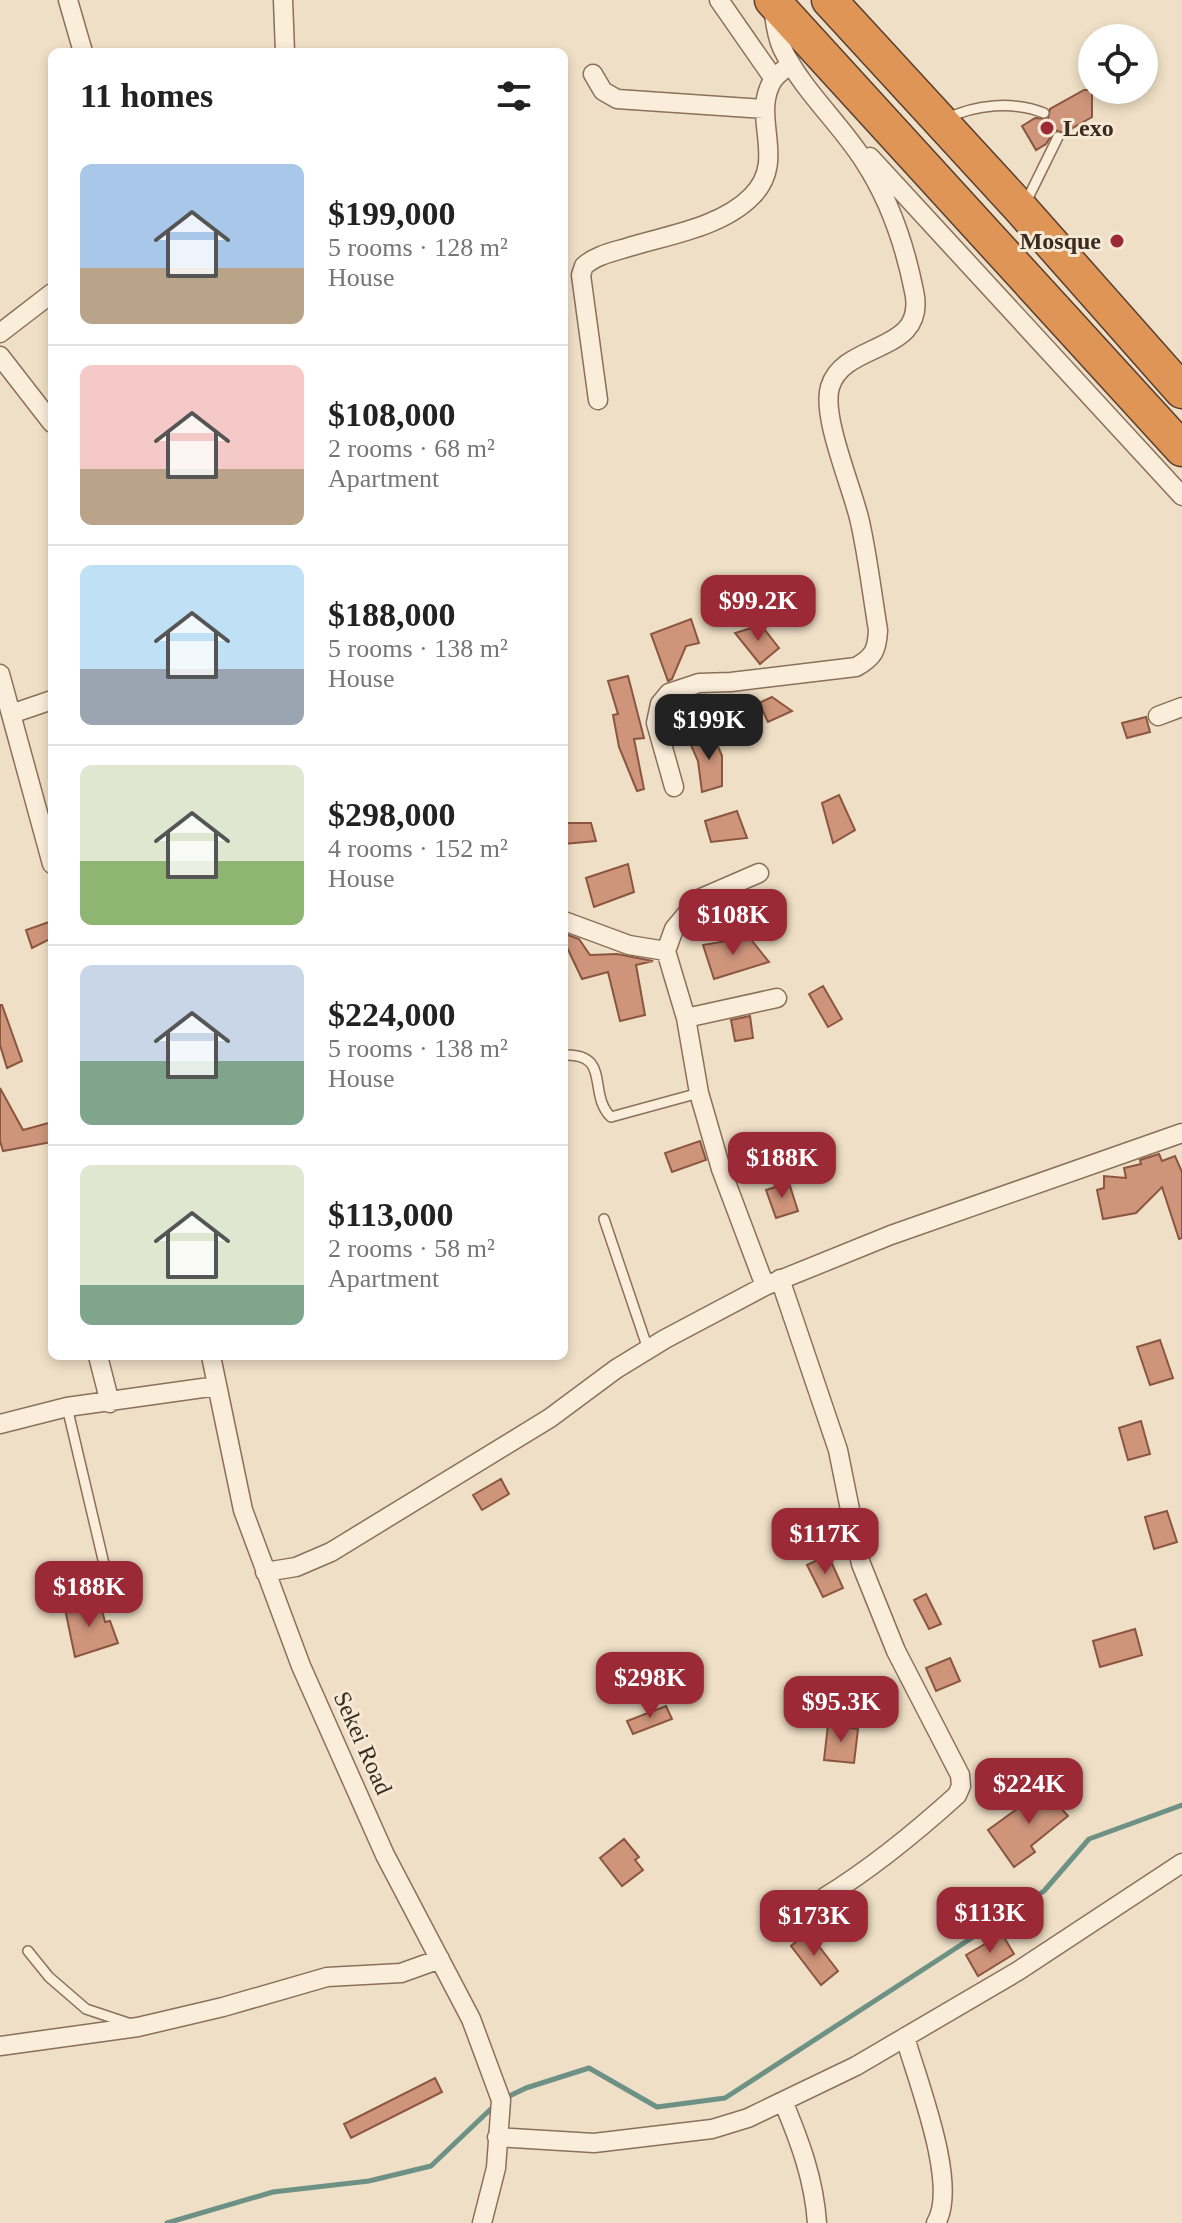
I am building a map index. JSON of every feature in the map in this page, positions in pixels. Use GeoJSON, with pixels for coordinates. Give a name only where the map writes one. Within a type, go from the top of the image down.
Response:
{"type":"FeatureCollection","features":[{"type":"Feature","properties":{"kind":"highway"},"geometry":{"type":"LineString","coordinates":[[772,0],[1182,449]]}},
{"type":"Feature","properties":{"kind":"highway"},"geometry":{"type":"LineString","coordinates":[[829,0],[1179,379]]}},
{"type":"Feature","properties":{"kind":"street"},"geometry":{"type":"LineString","coordinates":[[68,0],[82,48]]}},
{"type":"Feature","properties":{"kind":"street"},"geometry":{"type":"LineString","coordinates":[[283,0],[285,48]]}},
{"type":"Feature","properties":{"kind":"street"},"geometry":{"type":"LineString","coordinates":[[719,0],[774,79]]}},
{"type":"Feature","properties":{"kind":"street"},"geometry":{"type":"LineString","coordinates":[[674,787],[656,723],[660,704],[669,693],[699,683],[856,667],[871,658],[877,648],[878,630],[860,521],[830,416],[828,398],[835,377],[845,366],[904,333],[914,320],[917,309],[906,261],[886,200],[866,163],[781,47],[775,29],[772,0]]}},
{"type":"Feature","properties":{"kind":"street"},"geometry":{"type":"LineString","coordinates":[[598,400],[581,275],[584,266],[603,255],[713,221],[750,199],[760,187],[770,161],[765,109],[774,79],[791,64]]}},
{"type":"Feature","properties":{"kind":"street"},"geometry":{"type":"LineString","coordinates":[[593,74],[603,91],[617,99],[765,109]]}},
{"type":"Feature","properties":{"kind":"street"},"geometry":{"type":"LineString","coordinates":[[832,116],[1050,349],[1182,496]]}},
{"type":"Feature","properties":{"kind":"street"},"geometry":{"type":"LineString","coordinates":[[0,333],[48,296]]}},
{"type":"Feature","properties":{"kind":"street"},"geometry":{"type":"LineString","coordinates":[[0,356],[48,418]]}},
{"type":"Feature","properties":{"kind":"street"},"geometry":{"type":"LineString","coordinates":[[0,674],[48,849]]}},
{"type":"Feature","properties":{"kind":"street"},"geometry":{"type":"LineString","coordinates":[[11,714],[48,701]]}},
{"type":"Feature","properties":{"kind":"street"},"geometry":{"type":"LineString","coordinates":[[1158,716],[1182,707]]}},
{"type":"Feature","properties":{"kind":"street"},"geometry":{"type":"LineString","coordinates":[[759,873],[699,899],[674,929],[666,951],[686,1018],[699,1093],[721,1169],[772,1283],[838,1450],[861,1564],[896,1651],[945,1743],[960,1775],[961,1786],[957,1795],[911,1837],[865,1873],[825,1897]]}},
{"type":"Feature","properties":{"kind":"street"},"geometry":{"type":"LineString","coordinates":[[568,922],[629,945],[666,951]]}},
{"type":"Feature","properties":{"kind":"street"},"geometry":{"type":"LineString","coordinates":[[686,1018],[777,998]]}},
{"type":"Feature","properties":{"kind":"street"},"geometry":{"type":"LineString","coordinates":[[265,1572],[296,1567],[331,1552],[550,1418],[648,1349],[772,1283],[891,1235],[1182,1133]]}},
{"type":"Feature","properties":{"kind":"street"},"geometry":{"type":"LineString","coordinates":[[99,1360],[110,1403]]}},
{"type":"Feature","properties":{"kind":"street","name":"Sekei Road"},"geometry":{"type":"LineString","coordinates":[[212,1360],[243,1510],[301,1666],[385,1855],[471,2019],[501,2100],[496,2168],[482,2223]]}},
{"type":"Feature","properties":{"kind":"street"},"geometry":{"type":"LineString","coordinates":[[0,1424],[67,1407],[217,1386]]}},
{"type":"Feature","properties":{"kind":"street"},"geometry":{"type":"LineString","coordinates":[[497,2137],[594,2143],[712,2129],[748,2118],[856,2066],[1018,1971],[1182,1863]]}},
{"type":"Feature","properties":{"kind":"street"},"geometry":{"type":"LineString","coordinates":[[0,2046],[138,2027],[223,2007],[327,1977],[401,1973],[440,1959]]}},
{"type":"Feature","properties":{"kind":"street"},"geometry":{"type":"LineString","coordinates":[[905,2037],[937,2148],[944,2184],[938,2222]]}},
{"type":"Feature","properties":{"kind":"street"},"geometry":{"type":"LineString","coordinates":[[783,2101],[806,2158],[817,2223]]}},
{"type":"Feature","properties":{"kind":"lane"},"geometry":{"type":"LineString","coordinates":[[939,122],[966,109],[1022,105],[1044,113]]}},
{"type":"Feature","properties":{"kind":"lane"},"geometry":{"type":"LineString","coordinates":[[1022,210],[1058,137]]}},
{"type":"Feature","properties":{"kind":"lane"},"geometry":{"type":"LineString","coordinates":[[568,1055],[581,1054],[592,1063],[605,1111],[611,1117],[699,1093]]}},
{"type":"Feature","properties":{"kind":"lane"},"geometry":{"type":"LineString","coordinates":[[604,1219],[648,1349]]}},
{"type":"Feature","properties":{"kind":"lane"},"geometry":{"type":"LineString","coordinates":[[67,1407],[109,1585]]}},
{"type":"Feature","properties":{"kind":"lane"},"geometry":{"type":"LineString","coordinates":[[28,1951],[49,1977],[86,2009],[138,2027]]}},
{"type":"Feature","properties":{"kind":"building"},"geometry":{"type":"Polygon","coordinates":[[[1078,93],[1078,104],[1092,104],[1092,117],[1064,133],[1055,130],[1046,144],[1036,150],[1022,126],[1035,118],[1048,119],[1050,109],[1078,93]]]}},
{"type":"Feature","properties":{"kind":"building"},"geometry":{"type":"Polygon","coordinates":[[[691,619],[699,643],[686,646],[672,679],[668,681],[651,634],[691,619]]]}},
{"type":"Feature","properties":{"kind":"building"},"geometry":{"type":"Polygon","coordinates":[[[761,625],[779,648],[760,664],[735,633],[761,625]]]}},
{"type":"Feature","properties":{"kind":"building"},"geometry":{"type":"Polygon","coordinates":[[[628,676],[644,738],[634,739],[644,789],[637,791],[619,747],[613,715],[618,714],[608,681],[628,676]]]}},
{"type":"Feature","properties":{"kind":"building"},"geometry":{"type":"Polygon","coordinates":[[[703,695],[687,730],[673,707],[703,695]]]}},
{"type":"Feature","properties":{"kind":"building"},"geometry":{"type":"Polygon","coordinates":[[[772,697],[792,711],[768,722],[759,703],[772,697]]]}},
{"type":"Feature","properties":{"kind":"building"},"geometry":{"type":"Polygon","coordinates":[[[1146,717],[1150,732],[1127,738],[1122,723],[1146,717]]]}},
{"type":"Feature","properties":{"kind":"building"},"geometry":{"type":"Polygon","coordinates":[[[712,732],[722,756],[722,786],[702,792],[698,761],[690,743],[712,732]]]}},
{"type":"Feature","properties":{"kind":"building"},"geometry":{"type":"Polygon","coordinates":[[[839,795],[855,830],[833,843],[822,803],[839,795]]]}},
{"type":"Feature","properties":{"kind":"building"},"geometry":{"type":"Polygon","coordinates":[[[737,811],[747,838],[711,842],[705,821],[737,811]]]}},
{"type":"Feature","properties":{"kind":"building"},"geometry":{"type":"Polygon","coordinates":[[[568,823],[591,823],[596,841],[568,844],[568,823]]]}},
{"type":"Feature","properties":{"kind":"building"},"geometry":{"type":"Polygon","coordinates":[[[628,864],[634,892],[594,907],[586,878],[628,864]]]}},
{"type":"Feature","properties":{"kind":"building"},"geometry":{"type":"Polygon","coordinates":[[[48,922],[48,940],[32,948],[26,930],[48,922]]]}},
{"type":"Feature","properties":{"kind":"building"},"geometry":{"type":"Polygon","coordinates":[[[568,935],[579,939],[590,955],[617,954],[653,961],[636,965],[645,1015],[620,1021],[608,972],[582,979],[568,949],[568,935]]]}},
{"type":"Feature","properties":{"kind":"building"},"geometry":{"type":"Polygon","coordinates":[[[749,937],[769,962],[714,979],[703,945],[749,937]]]}},
{"type":"Feature","properties":{"kind":"building"},"geometry":{"type":"Polygon","coordinates":[[[823,986],[842,1019],[828,1027],[809,994],[823,986]]]}},
{"type":"Feature","properties":{"kind":"building"},"geometry":{"type":"Polygon","coordinates":[[[0,1005],[22,1061],[7,1068],[0,1045],[0,1005]]]}},
{"type":"Feature","properties":{"kind":"building"},"geometry":{"type":"Polygon","coordinates":[[[750,1016],[753,1038],[735,1041],[731,1020],[750,1016]]]}},
{"type":"Feature","properties":{"kind":"building"},"geometry":{"type":"Polygon","coordinates":[[[0,1088],[23,1130],[48,1123],[48,1143],[3,1151],[0,1141],[0,1088]]]}},
{"type":"Feature","properties":{"kind":"building"},"geometry":{"type":"Polygon","coordinates":[[[700,1141],[706,1160],[672,1172],[665,1153],[700,1141]]]}},
{"type":"Feature","properties":{"kind":"building"},"geometry":{"type":"Polygon","coordinates":[[[1159,1154],[1162,1161],[1175,1156],[1182,1172],[1182,1238],[1179,1239],[1162,1187],[1136,1213],[1103,1219],[1097,1190],[1104,1188],[1104,1176],[1126,1178],[1124,1168],[1141,1164],[1140,1160],[1159,1154]]]}},
{"type":"Feature","properties":{"kind":"building"},"geometry":{"type":"Polygon","coordinates":[[[789,1183],[798,1211],[776,1218],[766,1190],[789,1183]]]}},
{"type":"Feature","properties":{"kind":"building"},"geometry":{"type":"Polygon","coordinates":[[[1160,1340],[1173,1378],[1150,1385],[1137,1347],[1160,1340]]]}},
{"type":"Feature","properties":{"kind":"building"},"geometry":{"type":"Polygon","coordinates":[[[1141,1421],[1150,1454],[1128,1460],[1119,1428],[1141,1421]]]}},
{"type":"Feature","properties":{"kind":"building"},"geometry":{"type":"Polygon","coordinates":[[[501,1479],[509,1494],[482,1510],[473,1495],[501,1479]]]}},
{"type":"Feature","properties":{"kind":"building"},"geometry":{"type":"Polygon","coordinates":[[[1167,1511],[1177,1542],[1154,1549],[1145,1517],[1167,1511]]]}},
{"type":"Feature","properties":{"kind":"building"},"geometry":{"type":"Polygon","coordinates":[[[828,1555],[843,1588],[823,1597],[807,1565],[828,1555]]]}},
{"type":"Feature","properties":{"kind":"building"},"geometry":{"type":"Polygon","coordinates":[[[926,1594],[941,1624],[929,1629],[914,1600],[926,1594]]]}},
{"type":"Feature","properties":{"kind":"building"},"geometry":{"type":"Polygon","coordinates":[[[100,1602],[105,1622],[110,1621],[118,1643],[75,1657],[65,1609],[100,1602]]]}},
{"type":"Feature","properties":{"kind":"building"},"geometry":{"type":"Polygon","coordinates":[[[1135,1629],[1142,1655],[1100,1667],[1093,1641],[1135,1629]]]}},
{"type":"Feature","properties":{"kind":"building"},"geometry":{"type":"Polygon","coordinates":[[[950,1658],[960,1681],[936,1691],[926,1668],[950,1658]]]}},
{"type":"Feature","properties":{"kind":"building"},"geometry":{"type":"Polygon","coordinates":[[[666,1706],[672,1719],[633,1734],[627,1721],[666,1706]]]}},
{"type":"Feature","properties":{"kind":"building"},"geometry":{"type":"Polygon","coordinates":[[[828,1725],[858,1729],[854,1763],[824,1760],[828,1725]]]}},
{"type":"Feature","properties":{"kind":"building"},"geometry":{"type":"Polygon","coordinates":[[[1058,1787],[1067,1799],[1059,1806],[1068,1816],[1031,1846],[1035,1852],[1014,1867],[988,1830],[1035,1796],[1039,1801],[1058,1787]]]}},
{"type":"Feature","properties":{"kind":"building"},"geometry":{"type":"Polygon","coordinates":[[[624,1839],[639,1857],[635,1860],[643,1870],[622,1886],[600,1858],[624,1839]]]}},
{"type":"Feature","properties":{"kind":"building"},"geometry":{"type":"Polygon","coordinates":[[[808,1932],[838,1971],[821,1985],[791,1946],[808,1932]]]}},
{"type":"Feature","properties":{"kind":"building"},"geometry":{"type":"Polygon","coordinates":[[[1002,1934],[1014,1954],[978,1976],[966,1955],[1002,1934]]]}},
{"type":"Feature","properties":{"kind":"building"},"geometry":{"type":"Polygon","coordinates":[[[435,2078],[442,2092],[351,2138],[344,2124],[435,2078]]]}},
{"type":"Feature","properties":{"kind":"waterway"},"geometry":{"type":"LineString","coordinates":[[503,2099],[526,2088],[589,2068],[657,2107],[725,2098],[1044,1891],[1089,1839],[1182,1805]]}},
{"type":"Feature","properties":{"kind":"waterway"},"geometry":{"type":"LineString","coordinates":[[167,2223],[273,2192],[369,2181],[431,2166],[495,2105]]}},
{"type":"Feature","properties":{"kind":"place","name":"Lexo"},"geometry":{"type":"Point","coordinates":[1047,128]}},
{"type":"Feature","properties":{"kind":"place","name":"Mosque"},"geometry":{"type":"Point","coordinates":[1117,241]}}]}
